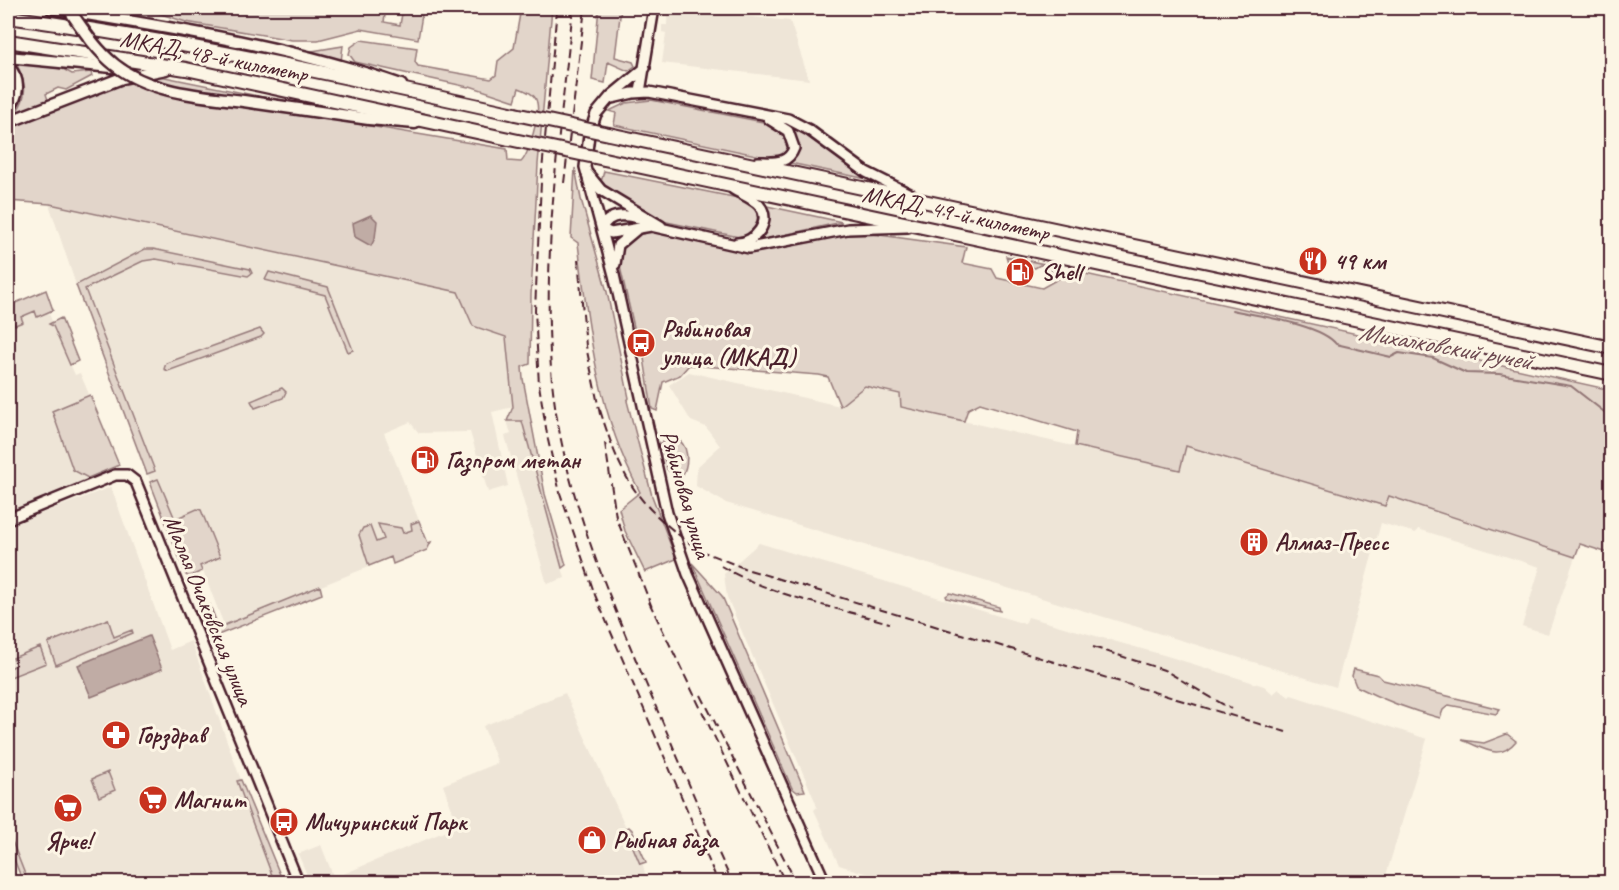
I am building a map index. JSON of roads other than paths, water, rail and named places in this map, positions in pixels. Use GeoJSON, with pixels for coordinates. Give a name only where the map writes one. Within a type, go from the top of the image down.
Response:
{"type":"FeatureCollection","features":[{"type":"Feature","properties":{"kind":"highway","name":"МКАД, 48-й километр"},"geometry":{"type":"LineString","coordinates":[[8,17],[133,36],[383,86]]}},
{"type":"Feature","properties":{"kind":"highway","name":"МКАД, 48-й километр"},"geometry":{"type":"LineString","coordinates":[[8,41],[186,69],[377,110]]}},
{"type":"Feature","properties":{"kind":"highway","name":"МКАД, 49-й километр"},"geometry":{"type":"LineString","coordinates":[[383,86],[1611,348]]}},
{"type":"Feature","properties":{"kind":"highway","name":"МКАД, 49-й километр"},"geometry":{"type":"LineString","coordinates":[[377,110],[1611,374]]}},
{"type":"Feature","properties":{"kind":"main road"},"geometry":{"type":"LineString","coordinates":[[51,8],[148,24],[302,57],[384,79],[429,95]]}},
{"type":"Feature","properties":{"kind":"main road"},"geometry":{"type":"LineString","coordinates":[[68,8],[103,54],[139,80],[176,91],[257,103],[369,119],[443,124]]}},
{"type":"Feature","properties":{"kind":"main road"},"geometry":{"type":"LineString","coordinates":[[103,8],[148,24]]}},
{"type":"Feature","properties":{"kind":"main road"},"geometry":{"type":"LineString","coordinates":[[8,57],[149,71],[186,69]]}},
{"type":"Feature","properties":{"kind":"main road"},"geometry":{"type":"LineString","coordinates":[[8,67],[16,79],[18,89],[8,108]]}},
{"type":"Feature","properties":{"kind":"main road"},"geometry":{"type":"LineString","coordinates":[[8,122],[122,78],[149,71]]}},
{"type":"Feature","properties":{"kind":"street"},"geometry":{"type":"LineString","coordinates":[[640,92],[654,8]]}},
{"type":"Feature","properties":{"kind":"street"},"geometry":{"type":"LineString","coordinates":[[645,68],[650,84],[662,95]]}},
{"type":"Feature","properties":{"kind":"street"},"geometry":{"type":"LineString","coordinates":[[605,102],[645,68]]}},
{"type":"Feature","properties":{"kind":"street"},"geometry":{"type":"LineString","coordinates":[[605,102],[620,95],[640,92],[783,118],[800,125],[866,172],[925,202]]}},
{"type":"Feature","properties":{"kind":"street","name":"Рябиновая улица"},"geometry":{"type":"LineString","coordinates":[[605,102],[595,116],[590,131],[586,171],[614,275],[672,531],[688,574],[825,882]]}},
{"type":"Feature","properties":{"kind":"street"},"geometry":{"type":"LineString","coordinates":[[734,162],[778,162],[792,153],[794,144],[788,130],[761,115]]}},
{"type":"Feature","properties":{"kind":"street"},"geometry":{"type":"LineString","coordinates":[[586,171],[599,189],[665,228]]}},
{"type":"Feature","properties":{"kind":"street"},"geometry":{"type":"LineString","coordinates":[[723,243],[751,241],[759,232],[763,220],[762,211],[756,202],[725,185]]}},
{"type":"Feature","properties":{"kind":"street"},"geometry":{"type":"LineString","coordinates":[[665,228],[642,226],[614,232],[602,229],[607,220],[623,216],[740,248],[757,248],[848,229],[918,226]]}},
{"type":"Feature","properties":{"kind":"street"},"geometry":{"type":"LineString","coordinates":[[614,275],[616,248],[627,235],[642,226]]}},
{"type":"Feature","properties":{"kind":"street","name":"Малая Очаковская улица"},"geometry":{"type":"LineString","coordinates":[[8,519],[115,476],[128,475],[136,482],[298,882]]}},
{"type":"Feature","properties":{"kind":"waterway","name":"Михалковский ручей"},"geometry":{"type":"LineString","coordinates":[[1232,310],[1303,326],[1317,331],[1336,344],[1391,357],[1399,353],[1433,358],[1466,373],[1499,374],[1571,386],[1612,418]]}},
{"type":"Feature","properties":{"kind":"railway"},"geometry":{"type":"LineString","coordinates":[[557,8],[541,182],[535,310],[539,385],[548,440],[560,493],[595,595],[718,882]]}},
{"type":"Feature","properties":{"kind":"railway"},"geometry":{"type":"LineString","coordinates":[[573,8],[550,241],[549,334],[558,422],[577,503],[604,582],[732,882]]}},
{"type":"Feature","properties":{"kind":"railway"},"geometry":{"type":"LineString","coordinates":[[564,183],[585,8]]}},
{"type":"Feature","properties":{"kind":"railway"},"geometry":{"type":"LineString","coordinates":[[578,259],[586,346],[601,419]]}},
{"type":"Feature","properties":{"kind":"railway"},"geometry":{"type":"LineString","coordinates":[[600,410],[617,458],[637,493],[664,522],[704,554]]}},
{"type":"Feature","properties":{"kind":"railway"},"geometry":{"type":"LineString","coordinates":[[605,443],[616,517],[653,610]]}},
{"type":"Feature","properties":{"kind":"railway"},"geometry":{"type":"LineString","coordinates":[[699,550],[746,569],[1286,732]]}},
{"type":"Feature","properties":{"kind":"railway"},"geometry":{"type":"LineString","coordinates":[[721,566],[782,593],[889,623]]}},
{"type":"Feature","properties":{"kind":"railway"},"geometry":{"type":"LineString","coordinates":[[649,602],[785,882]]}},
{"type":"Feature","properties":{"kind":"railway"},"geometry":{"type":"LineString","coordinates":[[1093,647],[1164,670],[1231,709]]}},
{"type":"Feature","properties":{"kind":"railway"},"geometry":{"type":"LineString","coordinates":[[701,695],[796,882]]}},
{"type":"Feature","properties":{"kind":"place","name":"49 км"},"geometry":{"type":"Point","coordinates":[1313,261]}},
{"type":"Feature","properties":{"kind":"place","name":"Shell"},"geometry":{"type":"Point","coordinates":[1020,272]}},
{"type":"Feature","properties":{"kind":"place","name":"Рябиновая улица (МКАД)"},"geometry":{"type":"Point","coordinates":[641,343]}},
{"type":"Feature","properties":{"kind":"place","name":"Газпром метан"},"geometry":{"type":"Point","coordinates":[425,460]}},
{"type":"Feature","properties":{"kind":"place","name":"Алмаз-Пресс"},"geometry":{"type":"Point","coordinates":[1254,542]}},
{"type":"Feature","properties":{"kind":"place","name":"Горздрав"},"geometry":{"type":"Point","coordinates":[116,735]}},
{"type":"Feature","properties":{"kind":"place","name":"Магнит"},"geometry":{"type":"Point","coordinates":[153,800]}},
{"type":"Feature","properties":{"kind":"place","name":"Ярче!"},"geometry":{"type":"Point","coordinates":[68,808]}},
{"type":"Feature","properties":{"kind":"place","name":"Мичуринский Парк"},"geometry":{"type":"Point","coordinates":[284,822]}},
{"type":"Feature","properties":{"kind":"place","name":"Рыбная база"},"geometry":{"type":"Point","coordinates":[592,840]}}]}
